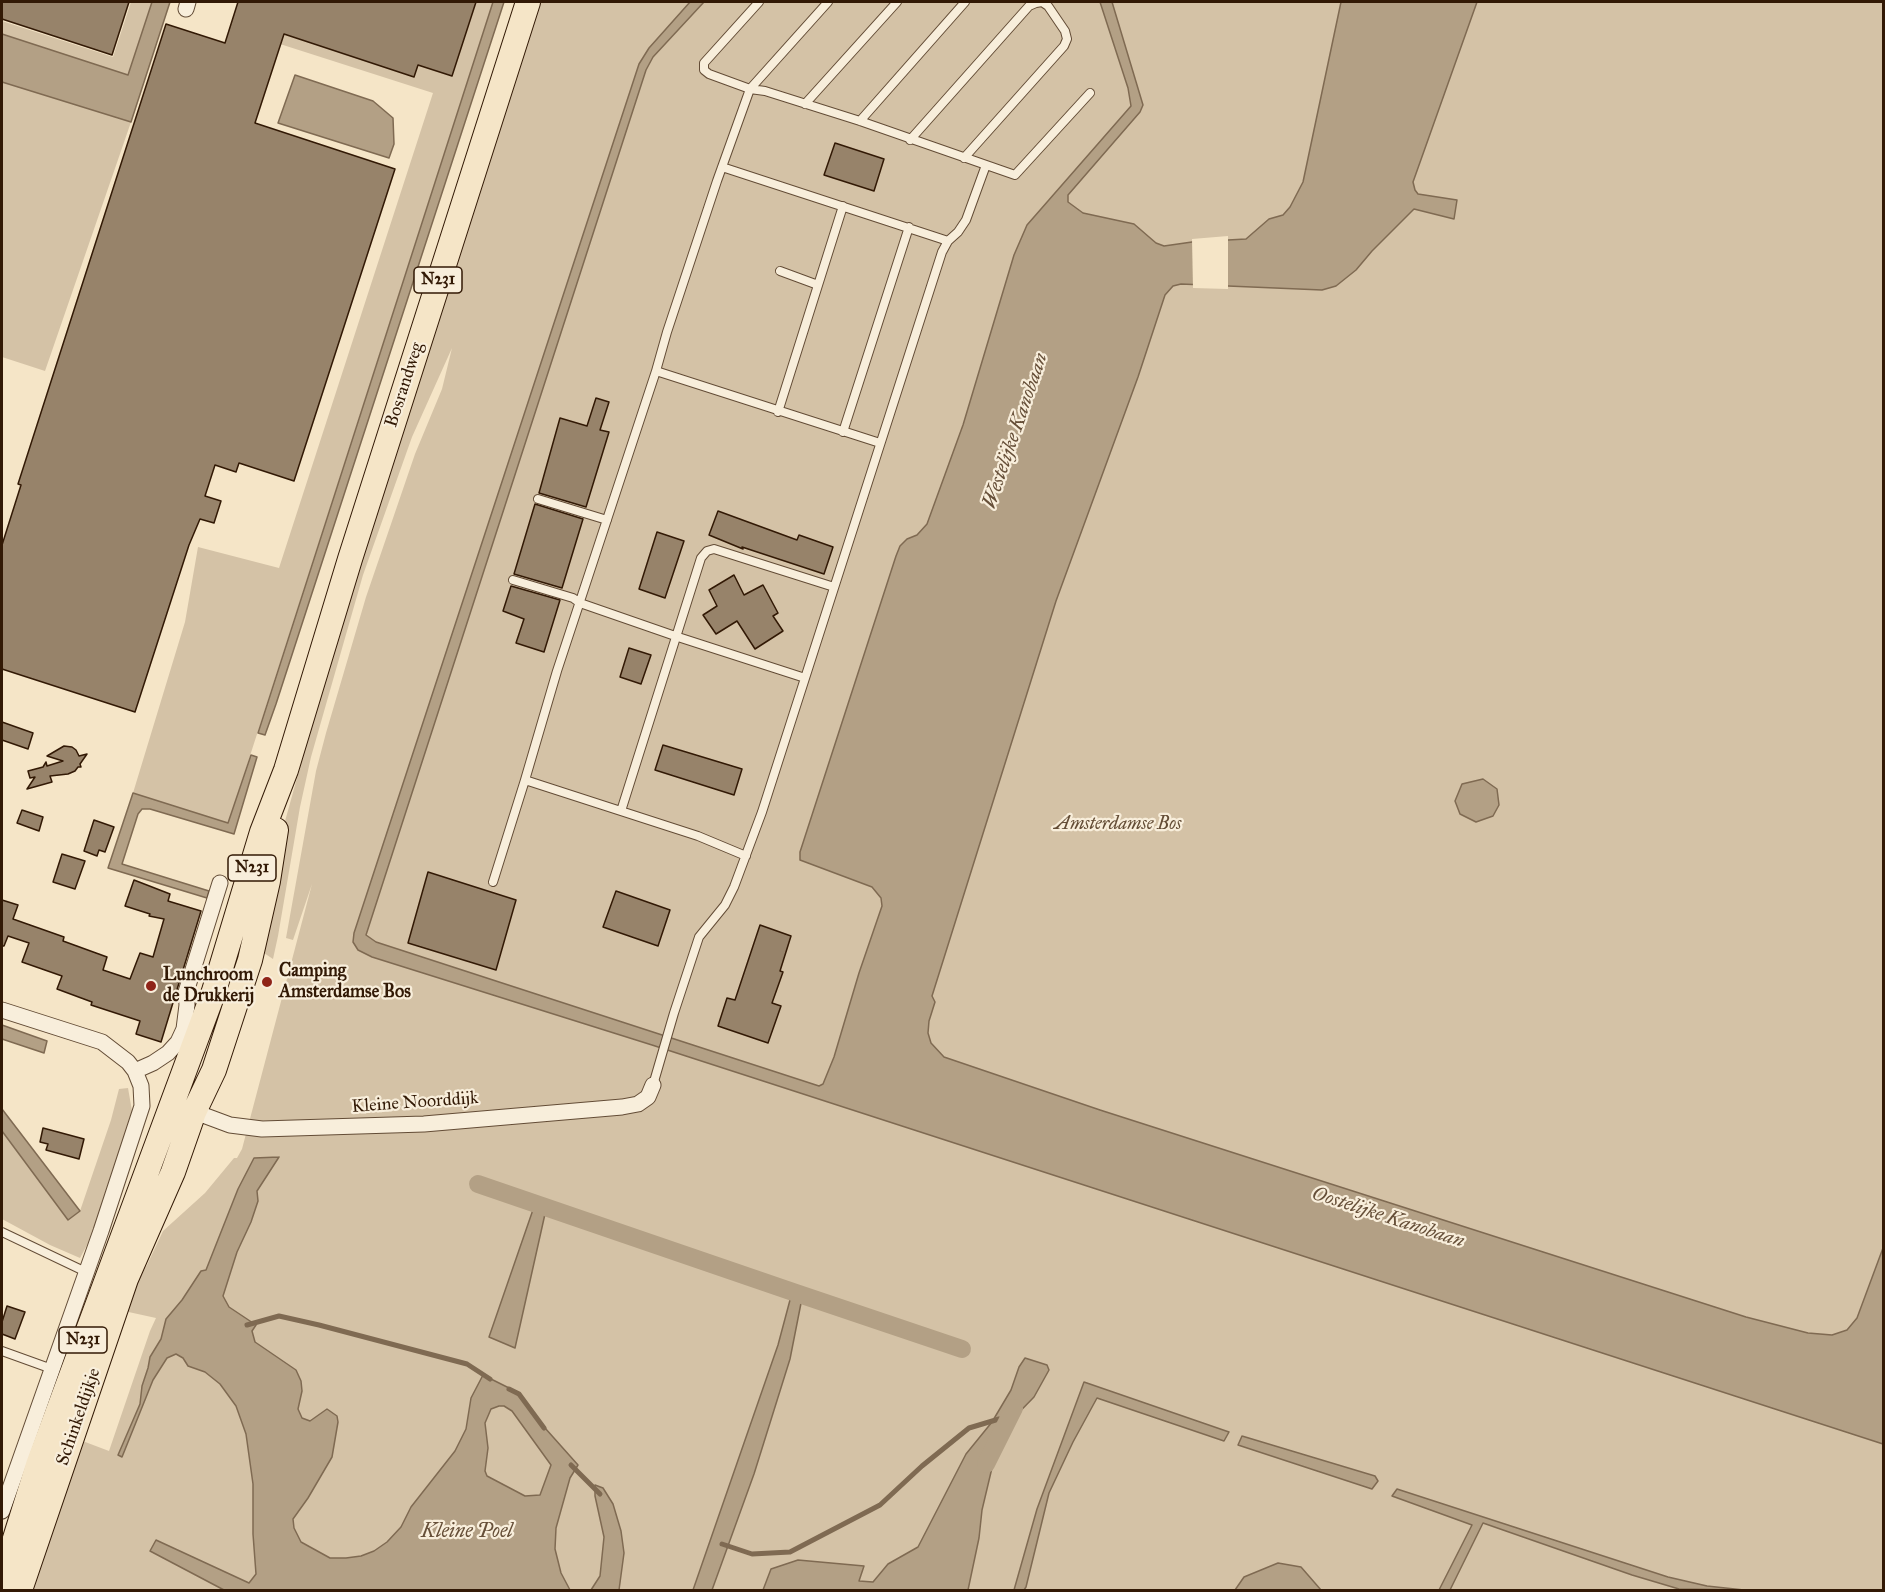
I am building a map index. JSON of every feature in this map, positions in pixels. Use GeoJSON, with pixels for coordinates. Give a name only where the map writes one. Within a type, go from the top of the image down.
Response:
{"type":"FeatureCollection","features":[{"type":"Feature","properties":{"kind":"main road","name":"Bosrandweg"},"geometry":{"type":"LineString","coordinates":[[184,1108],[214,991],[262,832],[286,770],[357,537],[528,2]]}},
{"type":"Feature","properties":{"kind":"main road","name":"Schinkeldijkje"},"geometry":{"type":"LineString","coordinates":[[2,1580],[38,1465],[126,1223],[184,1108]]}},
{"type":"Feature","properties":{"kind":"main road","name":"Schinkeldijkje"},"geometry":{"type":"LineString","coordinates":[[20,1590],[126,1279],[173,1172],[184,1108]]}},
{"type":"Feature","properties":{"kind":"street"},"geometry":{"type":"LineString","coordinates":[[135,1071],[168,1053],[184,1029],[186,992],[220,883]]}},
{"type":"Feature","properties":{"kind":"street"},"geometry":{"type":"LineString","coordinates":[[2,1010],[102,1042],[128,1062],[135,1071],[141,1086],[142,1106],[52,1369],[6,1487],[2,1511]]}},
{"type":"Feature","properties":{"kind":"street","name":"Kleine Noorddijk"},"geometry":{"type":"LineString","coordinates":[[184,1108],[230,1125],[262,1129],[432,1123],[622,1107],[638,1104],[648,1097],[653,1085]]}},
{"type":"Feature","properties":{"kind":"lane"},"geometry":{"type":"LineString","coordinates":[[759,2],[704,63],[704,70],[709,74],[750,89],[765,91],[860,121],[1015,175],[1090,93]]}},
{"type":"Feature","properties":{"kind":"lane"},"geometry":{"type":"LineString","coordinates":[[493,882],[557,671],[667,332],[750,89],[828,2]]}},
{"type":"Feature","properties":{"kind":"lane"},"geometry":{"type":"LineString","coordinates":[[805,104],[897,2]]}},
{"type":"Feature","properties":{"kind":"lane"},"geometry":{"type":"LineString","coordinates":[[860,121],[965,2]]}},
{"type":"Feature","properties":{"kind":"lane"},"geometry":{"type":"LineString","coordinates":[[910,140],[1029,6],[1042,2],[1048,6],[1065,31],[1067,39],[1064,46],[964,158]]}},
{"type":"Feature","properties":{"kind":"lane"},"geometry":{"type":"LineString","coordinates":[[653,1085],[699,937],[725,905],[762,812],[942,252],[966,220],[986,165]]}},
{"type":"Feature","properties":{"kind":"lane"},"geometry":{"type":"LineString","coordinates":[[722,167],[909,226],[948,241]]}},
{"type":"Feature","properties":{"kind":"lane"},"geometry":{"type":"LineString","coordinates":[[778,412],[843,206]]}},
{"type":"Feature","properties":{"kind":"lane"},"geometry":{"type":"LineString","coordinates":[[843,432],[909,226]]}},
{"type":"Feature","properties":{"kind":"lane"},"geometry":{"type":"LineString","coordinates":[[780,271],[818,285]]}},
{"type":"Feature","properties":{"kind":"lane"},"geometry":{"type":"LineString","coordinates":[[656,371],[880,444]]}},
{"type":"Feature","properties":{"kind":"lane"},"geometry":{"type":"LineString","coordinates":[[538,499],[607,520]]}},
{"type":"Feature","properties":{"kind":"lane"},"geometry":{"type":"LineString","coordinates":[[621,811],[678,637],[701,558],[707,551],[714,549],[834,587]]}},
{"type":"Feature","properties":{"kind":"lane"},"geometry":{"type":"LineString","coordinates":[[513,580],[573,598],[580,603],[678,637],[805,678]]}},
{"type":"Feature","properties":{"kind":"lane"},"geometry":{"type":"LineString","coordinates":[[525,780],[698,836],[746,855]]}},
{"type":"Feature","properties":{"kind":"lane"},"geometry":{"type":"LineString","coordinates":[[2,1232],[86,1272]]}},
{"type":"Feature","properties":{"kind":"lane"},"geometry":{"type":"LineString","coordinates":[[2,1351],[52,1369]]}},
{"type":"Feature","properties":{"kind":"green space"},"geometry":{"type":"Polygon","coordinates":[[[131,2],[152,2],[128,75],[2,34],[2,21],[113,57],[131,2]]]}},
{"type":"Feature","properties":{"kind":"green space"},"geometry":{"type":"Polygon","coordinates":[[[267,2],[493,2],[228,824],[133,793],[185,622],[198,547],[279,568],[433,93],[255,36],[267,2]]]}},
{"type":"Feature","properties":{"kind":"green space","name":"Amsterdamse Bos"},"geometry":{"type":"Polygon","coordinates":[[[540,2],[1883,2],[1883,1590],[25,1590],[72,1437],[109,1451],[156,1318],[124,1311],[129,1296],[163,1231],[205,1193],[234,1158],[237,1158],[242,1149],[312,884],[293,940],[286,938],[316,771],[366,597],[415,454],[442,389],[452,348],[412,437],[363,575],[311,757],[273,959],[264,953],[266,916],[282,832],[354,573],[540,2]]]}},
{"type":"Feature","properties":{"kind":"green space"},"geometry":{"type":"Polygon","coordinates":[[[2,82],[131,122],[45,371],[2,357],[2,82]]]}},
{"type":"Feature","properties":{"kind":"green space"},"geometry":{"type":"Polygon","coordinates":[[[128,1088],[132,1111],[93,1234],[80,1258],[2,1219],[2,1131],[68,1220],[80,1211],[111,1120],[119,1089],[128,1088]]]}},
{"type":"Feature","properties":{"kind":"water"},"geometry":{"type":"Polygon","coordinates":[[[152,2],[170,2],[131,122],[2,82],[2,34],[128,75],[152,2]]]}},
{"type":"Feature","properties":{"kind":"water"},"geometry":{"type":"Polygon","coordinates":[[[493,2],[504,2],[276,704],[265,735],[258,733],[493,2]]]}},
{"type":"Feature","properties":{"kind":"water"},"geometry":{"type":"Polygon","coordinates":[[[690,2],[704,2],[653,57],[646,70],[366,935],[376,942],[819,1086],[823,1084],[834,1057],[882,906],[881,898],[872,887],[800,860],[800,852],[896,556],[900,546],[907,539],[917,535],[927,524],[963,425],[1014,255],[1027,225],[1131,106],[1128,88],[1100,2],[1112,2],[1143,105],[1140,112],[1068,195],[1068,202],[1083,213],[1134,224],[1156,243],[1164,246],[1246,239],[1269,219],[1283,215],[1290,207],[1303,182],[1341,2],[1477,2],[1413,182],[1418,194],[1457,200],[1454,219],[1414,209],[1356,270],[1336,286],[1322,290],[1181,284],[1173,286],[1165,295],[1138,377],[1056,601],[932,996],[935,1002],[928,1033],[931,1043],[944,1057],[1100,1110],[1746,1317],[1808,1333],[1832,1335],[1847,1330],[1857,1318],[1883,1248],[1883,1444],[652,1045],[372,957],[358,950],[353,942],[354,933],[639,64],[649,48],[690,2]]]}},
{"type":"Feature","properties":{"kind":"water"},"geometry":{"type":"Polygon","coordinates":[[[295,75],[373,101],[393,118],[394,144],[389,158],[278,123],[295,75]]]}},
{"type":"Feature","properties":{"kind":"water"},"geometry":{"type":"Polygon","coordinates":[[[251,755],[257,757],[234,834],[150,809],[142,809],[138,814],[122,864],[209,891],[207,898],[108,868],[133,793],[228,823],[251,755]]]}},
{"type":"Feature","properties":{"kind":"water"},"geometry":{"type":"Polygon","coordinates":[[[1483,779],[1497,789],[1499,805],[1493,816],[1476,822],[1460,814],[1455,801],[1462,784],[1483,779]]]}},
{"type":"Feature","properties":{"kind":"water"},"geometry":{"type":"Polygon","coordinates":[[[2,1025],[47,1041],[44,1053],[2,1039],[2,1025]]]}},
{"type":"Feature","properties":{"kind":"water"},"geometry":{"type":"Polygon","coordinates":[[[2,1109],[80,1211],[68,1220],[2,1131],[2,1109]]]}},
{"type":"Feature","properties":{"kind":"water","name":"Kleine Poel"},"geometry":{"type":"Polygon","coordinates":[[[279,1157],[257,1191],[258,1201],[237,1252],[223,1296],[229,1307],[256,1325],[252,1331],[255,1342],[296,1370],[301,1381],[302,1391],[298,1409],[302,1418],[310,1421],[327,1409],[337,1416],[338,1422],[332,1457],[293,1519],[294,1528],[301,1542],[330,1558],[346,1558],[374,1551],[387,1542],[401,1527],[411,1507],[455,1451],[466,1429],[471,1398],[483,1375],[511,1389],[523,1399],[537,1419],[578,1465],[570,1478],[556,1528],[555,1549],[561,1573],[570,1590],[224,1590],[150,1551],[156,1540],[249,1583],[256,1574],[253,1484],[246,1434],[236,1406],[220,1384],[205,1372],[188,1366],[183,1358],[176,1354],[167,1358],[153,1380],[122,1457],[118,1455],[140,1404],[150,1357],[161,1339],[166,1319],[201,1271],[206,1270],[238,1189],[254,1158],[279,1157]],[[504,1406],[491,1409],[485,1423],[488,1448],[485,1471],[487,1476],[525,1496],[540,1495],[551,1465],[512,1411],[504,1406]]]}},
{"type":"Feature","properties":{"kind":"water"},"geometry":{"type":"Polygon","coordinates":[[[536,1201],[547,1205],[515,1348],[489,1337],[536,1201]]]}},
{"type":"Feature","properties":{"kind":"water"},"geometry":{"type":"Polygon","coordinates":[[[794,1285],[804,1288],[790,1359],[754,1474],[712,1590],[693,1590],[778,1345],[794,1285]]]}},
{"type":"Feature","properties":{"kind":"water"},"geometry":{"type":"Polygon","coordinates":[[[1025,1358],[1047,1365],[1049,1370],[1034,1397],[997,1435],[996,1451],[982,1510],[979,1538],[968,1590],[763,1590],[771,1569],[798,1560],[864,1566],[859,1581],[873,1582],[888,1564],[918,1547],[966,1454],[992,1422],[1011,1390],[1019,1367],[1025,1358]]]}},
{"type":"Feature","properties":{"kind":"water"},"geometry":{"type":"Polygon","coordinates":[[[1084,1382],[1229,1432],[1224,1441],[1097,1398],[1049,1493],[1026,1587],[1024,1590],[1014,1590],[1037,1509],[1084,1382]]]}},
{"type":"Feature","properties":{"kind":"water"},"geometry":{"type":"Polygon","coordinates":[[[1242,1436],[1375,1476],[1378,1481],[1372,1489],[1238,1445],[1242,1436]]]}},
{"type":"Feature","properties":{"kind":"water"},"geometry":{"type":"Polygon","coordinates":[[[595,1485],[603,1488],[613,1504],[621,1531],[624,1553],[619,1590],[591,1590],[600,1576],[604,1537],[595,1496],[595,1485]]]}},
{"type":"Feature","properties":{"kind":"water"},"geometry":{"type":"Polygon","coordinates":[[[1397,1489],[1668,1577],[1707,1586],[1744,1590],[1679,1589],[1483,1523],[1450,1590],[1439,1590],[1472,1525],[1392,1496],[1397,1489]]]}},
{"type":"Feature","properties":{"kind":"water"},"geometry":{"type":"Polygon","coordinates":[[[1278,1563],[1301,1567],[1321,1590],[1235,1590],[1244,1577],[1278,1563]]]}},
{"type":"Feature","properties":{"kind":"pier"},"geometry":{"type":"Polygon","coordinates":[[[1228,236],[1228,289],[1193,288],[1192,239],[1228,236]]]}},
{"type":"Feature","properties":{"kind":"building"},"geometry":{"type":"Polygon","coordinates":[[[2,2],[129,2],[112,55],[2,19],[2,2]]]}},
{"type":"Feature","properties":{"kind":"building"},"geometry":{"type":"Polygon","coordinates":[[[238,2],[476,2],[452,76],[418,65],[414,77],[284,34],[255,123],[395,169],[294,481],[239,463],[236,472],[215,465],[205,496],[221,501],[214,523],[200,519],[189,545],[135,712],[2,669],[2,545],[21,485],[18,484],[166,24],[225,43],[238,2]]]}},
{"type":"Feature","properties":{"kind":"building"},"geometry":{"type":"Polygon","coordinates":[[[835,143],[884,159],[874,191],[824,175],[835,143]]]}},
{"type":"Feature","properties":{"kind":"building"},"geometry":{"type":"Polygon","coordinates":[[[596,398],[609,402],[600,430],[609,432],[586,507],[539,493],[560,418],[587,426],[596,398]]]}},
{"type":"Feature","properties":{"kind":"building"},"geometry":{"type":"Polygon","coordinates":[[[535,504],[583,519],[562,588],[514,574],[535,504]]]}},
{"type":"Feature","properties":{"kind":"building"},"geometry":{"type":"Polygon","coordinates":[[[718,511],[797,540],[799,535],[833,547],[824,574],[742,547],[743,549],[709,535],[718,511]]]}},
{"type":"Feature","properties":{"kind":"building"},"geometry":{"type":"Polygon","coordinates":[[[657,532],[684,541],[665,598],[639,589],[657,532]]]}},
{"type":"Feature","properties":{"kind":"building"},"geometry":{"type":"Polygon","coordinates":[[[734,575],[744,595],[763,585],[778,613],[773,616],[783,631],[755,649],[737,621],[716,634],[703,615],[717,606],[709,590],[734,575]]]}},
{"type":"Feature","properties":{"kind":"building"},"geometry":{"type":"Polygon","coordinates":[[[511,586],[560,600],[544,652],[516,643],[524,619],[503,611],[511,586]]]}},
{"type":"Feature","properties":{"kind":"building"},"geometry":{"type":"Polygon","coordinates":[[[629,648],[651,655],[641,684],[620,677],[629,648]]]}},
{"type":"Feature","properties":{"kind":"building"},"geometry":{"type":"Polygon","coordinates":[[[2,722],[33,733],[28,749],[2,740],[2,722]]]}},
{"type":"Feature","properties":{"kind":"building"},"geometry":{"type":"Polygon","coordinates":[[[663,745],[742,769],[734,795],[655,770],[663,745]]]}},
{"type":"Feature","properties":{"kind":"building"},"geometry":{"type":"Polygon","coordinates":[[[64,746],[72,747],[79,756],[87,754],[80,764],[81,767],[68,774],[50,776],[52,782],[27,789],[35,777],[30,778],[28,771],[43,767],[46,762],[47,766],[63,761],[47,756],[64,746]]]}},
{"type":"Feature","properties":{"kind":"building"},"geometry":{"type":"Polygon","coordinates":[[[22,810],[43,817],[39,831],[17,823],[22,810]]]}},
{"type":"Feature","properties":{"kind":"building"},"geometry":{"type":"Polygon","coordinates":[[[94,820],[114,827],[105,852],[99,850],[97,856],[84,851],[94,820]]]}},
{"type":"Feature","properties":{"kind":"building"},"geometry":{"type":"Polygon","coordinates":[[[62,854],[85,861],[75,889],[53,882],[62,854]]]}},
{"type":"Feature","properties":{"kind":"building"},"geometry":{"type":"Polygon","coordinates":[[[428,872],[516,900],[496,970],[408,943],[428,872]]]}},
{"type":"Feature","properties":{"kind":"building"},"geometry":{"type":"Polygon","coordinates":[[[134,880],[170,894],[168,901],[201,911],[161,1042],[136,1034],[140,1021],[91,1005],[92,1002],[57,989],[62,976],[22,962],[29,943],[8,936],[2,946],[2,900],[18,905],[13,919],[64,937],[63,941],[107,957],[103,970],[130,979],[140,953],[153,957],[164,919],[149,916],[150,914],[125,906],[134,880]]]}},
{"type":"Feature","properties":{"kind":"building"},"geometry":{"type":"Polygon","coordinates":[[[616,891],[670,910],[658,946],[603,927],[616,891]]]}},
{"type":"Feature","properties":{"kind":"building"},"geometry":{"type":"Polygon","coordinates":[[[760,925],[791,936],[780,971],[783,972],[772,1003],[781,1006],[768,1043],[718,1026],[727,998],[735,1000],[760,925]]]}},
{"type":"Feature","properties":{"kind":"building"},"geometry":{"type":"Polygon","coordinates":[[[43,1128],[84,1139],[79,1159],[46,1150],[48,1144],[40,1142],[43,1128]]]}},
{"type":"Feature","properties":{"kind":"building"},"geometry":{"type":"Polygon","coordinates":[[[7,1306],[25,1312],[15,1339],[2,1334],[2,1322],[7,1306]]]}},
{"type":"Feature","properties":{"kind":"waterway"},"geometry":{"type":"LineString","coordinates":[[478,1184],[962,1349]]}},
{"type":"Feature","properties":{"kind":"waterway"},"geometry":{"type":"LineString","coordinates":[[247,1325],[279,1316],[467,1364],[490,1379]]}},
{"type":"Feature","properties":{"kind":"waterway"},"geometry":{"type":"LineString","coordinates":[[509,1389],[519,1394],[544,1428]]}},
{"type":"Feature","properties":{"kind":"waterway"},"geometry":{"type":"LineString","coordinates":[[986,1464],[1014,1408]]}},
{"type":"Feature","properties":{"kind":"waterway"},"geometry":{"type":"LineString","coordinates":[[722,1544],[752,1554],[790,1552],[880,1505],[922,1466],[969,1428],[999,1419]]}},
{"type":"Feature","properties":{"kind":"waterway"},"geometry":{"type":"LineString","coordinates":[[571,1465],[600,1494]]}},
{"type":"Feature","properties":{"kind":"place","name":"Camping Amsterdamse Bos"},"geometry":{"type":"Point","coordinates":[267,982]}},
{"type":"Feature","properties":{"kind":"place","name":"Lunchroom de Drukkerij"},"geometry":{"type":"Point","coordinates":[151,986]}},
{"type":"Feature","properties":{"kind":"water label","name":"Westelijke Kanobaan"},"geometry":{"type":"Point","coordinates":[1016,431]}},
{"type":"Feature","properties":{"kind":"water label","name":"Oostelijke Kanobaan"},"geometry":{"type":"Point","coordinates":[1388,1218]}}]}
